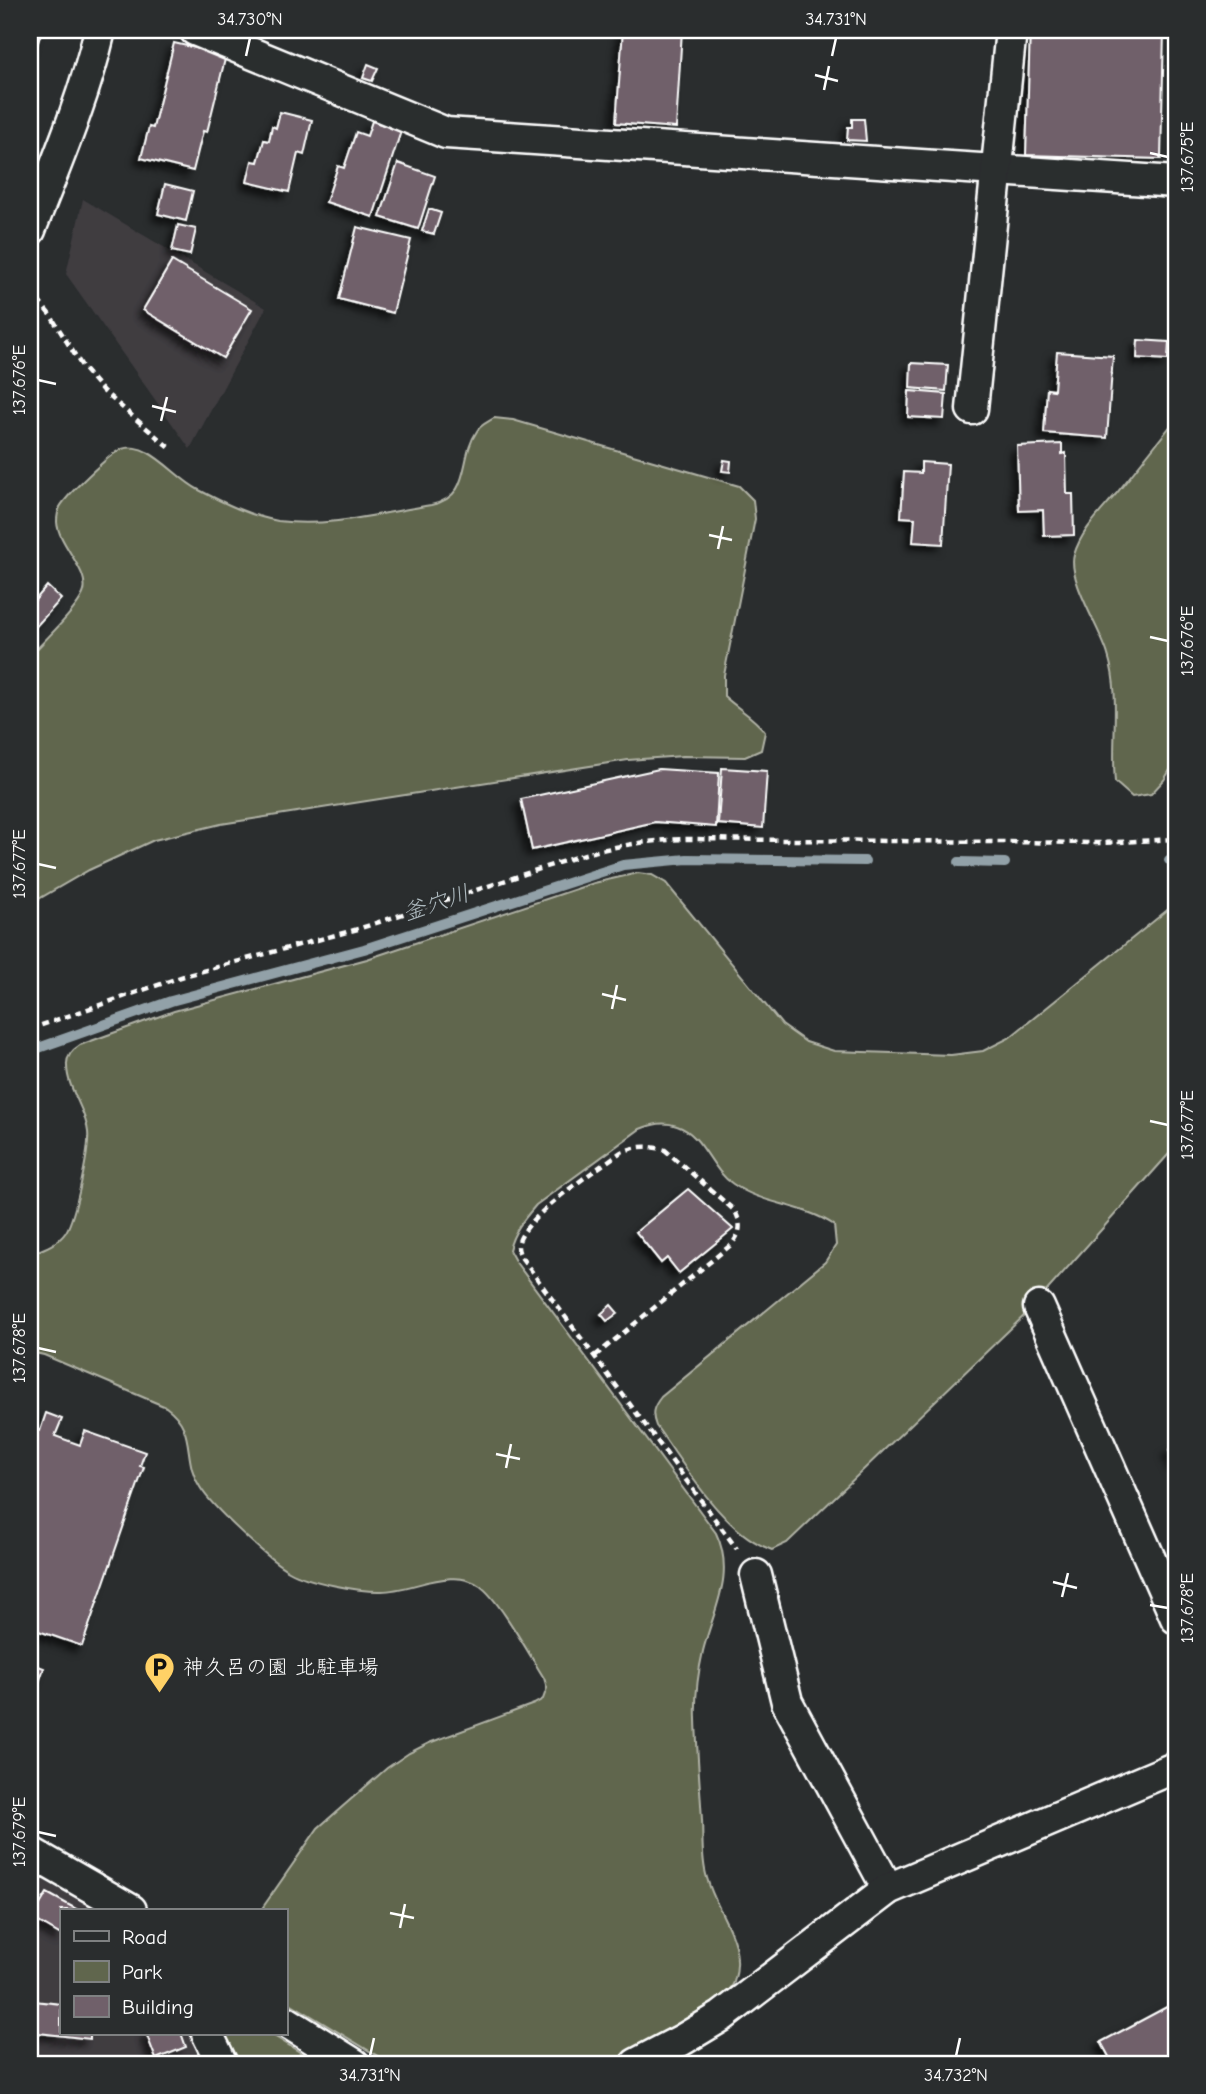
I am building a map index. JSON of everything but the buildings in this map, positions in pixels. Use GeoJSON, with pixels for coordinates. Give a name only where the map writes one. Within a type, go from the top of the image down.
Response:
{"type":"FeatureCollection","features":[{"type":"Feature","properties":{"kind":"street"},"geometry":{"type":"LineString","coordinates":[[30,230],[68,136],[100,30]]}},
{"type":"Feature","properties":{"kind":"street"},"geometry":{"type":"LineString","coordinates":[[195,30],[446,132],[1176,182]]}},
{"type":"Feature","properties":{"kind":"street"},"geometry":{"type":"LineString","coordinates":[[972,409],[1010,30]]}},
{"type":"Feature","properties":{"kind":"street"},"geometry":{"type":"LineString","coordinates":[[1039,1307],[1176,1618]]}},
{"type":"Feature","properties":{"kind":"street"},"geometry":{"type":"LineString","coordinates":[[757,1574],[787,1702],[888,1889]]}},
{"type":"Feature","properties":{"kind":"street"},"geometry":{"type":"LineString","coordinates":[[636,2064],[722,2016],[888,1889],[1176,1767]]}},
{"type":"Feature","properties":{"kind":"street"},"geometry":{"type":"LineString","coordinates":[[30,1852],[129,1909]]}},
{"type":"Feature","properties":{"kind":"street"},"geometry":{"type":"LineString","coordinates":[[287,2022],[354,2064]]}},
{"type":"Feature","properties":{"kind":"street"},"geometry":{"type":"LineString","coordinates":[[208,2035],[222,2064]]}},
{"type":"Feature","properties":{"kind":"path"},"geometry":{"type":"LineString","coordinates":[[30,291],[51,316],[83,368],[103,391],[171,449]]}},
{"type":"Feature","properties":{"kind":"path"},"geometry":{"type":"LineString","coordinates":[[30,1029],[175,979],[358,929],[619,845],[687,839],[1109,843],[1176,838]]}},
{"type":"Feature","properties":{"kind":"path"},"geometry":{"type":"LineString","coordinates":[[595,1356],[732,1244],[739,1234],[740,1223],[735,1212],[665,1150],[643,1146],[621,1152],[541,1211],[519,1241],[517,1249],[595,1356],[757,1574]]}},
{"type":"Feature","properties":{"kind":"shaded area"},"geometry":{"type":"Polygon","coordinates":[[[83,199],[266,308],[190,449],[66,274],[83,199]]]}},
{"type":"Feature","properties":{"kind":"shaded area"},"geometry":{"type":"Polygon","coordinates":[[[30,1873],[94,1909],[60,1909],[60,2035],[190,2035],[201,2064],[30,2064],[30,1873]]]}},
{"type":"Feature","properties":{"kind":"green space"},"geometry":{"type":"Polygon","coordinates":[[[494,418],[513,420],[739,486],[753,500],[755,519],[724,675],[724,696],[765,732],[761,750],[745,757],[683,756],[628,760],[221,824],[154,840],[89,870],[30,904],[30,656],[69,615],[84,591],[82,574],[62,539],[57,522],[60,507],[80,484],[116,452],[135,448],[154,456],[199,490],[257,516],[297,523],[355,519],[431,505],[453,494],[463,475],[471,442],[482,425],[494,418]]]}},
{"type":"Feature","properties":{"kind":"green space"},"geometry":{"type":"Polygon","coordinates":[[[1176,419],[1176,760],[1164,780],[1151,794],[1132,797],[1115,782],[1115,702],[1112,671],[1108,655],[1075,577],[1074,555],[1081,538],[1092,523],[1176,419]]]}},
{"type":"Feature","properties":{"kind":"green space"},"geometry":{"type":"Polygon","coordinates":[[[638,873],[652,875],[666,883],[782,1025],[806,1042],[834,1051],[951,1055],[983,1051],[1009,1038],[1176,903],[1176,1146],[1027,1313],[787,1543],[772,1550],[737,1529],[721,1514],[656,1426],[654,1410],[661,1397],[825,1262],[836,1245],[834,1225],[733,1184],[718,1170],[694,1137],[686,1130],[668,1124],[640,1129],[536,1205],[516,1232],[509,1250],[716,1533],[722,1548],[724,1563],[721,1592],[703,1651],[697,1685],[696,1732],[704,1864],[712,1891],[734,1941],[737,1968],[734,1982],[727,1993],[714,2004],[677,2028],[606,2064],[391,2064],[287,2001],[287,1909],[262,1909],[318,1828],[387,1768],[429,1743],[543,1699],[547,1688],[544,1678],[496,1603],[480,1586],[469,1580],[445,1579],[382,1591],[348,1588],[289,1571],[255,1545],[200,1487],[194,1476],[182,1425],[166,1407],[44,1355],[30,1352],[30,1254],[55,1243],[63,1236],[70,1224],[77,1199],[87,1153],[88,1132],[84,1115],[70,1083],[67,1059],[80,1045],[174,1011],[367,959],[594,883],[638,873]]]}},
{"type":"Feature","properties":{"kind":"green space"},"geometry":{"type":"Polygon","coordinates":[[[221,2035],[272,2035],[319,2064],[233,2064],[221,2035]]]}},
{"type":"Feature","properties":{"kind":"waterway","name":"釜穴川"},"geometry":{"type":"LineString","coordinates":[[30,1051],[171,1001],[364,949],[623,865],[687,859],[865,861]]}},
{"type":"Feature","properties":{"kind":"waterway","name":"釜穴川"},"geometry":{"type":"LineString","coordinates":[[1169,860],[1176,860]]}},
{"type":"Feature","properties":{"kind":"waterway","name":"釜穴川"},"geometry":{"type":"LineString","coordinates":[[959,862],[1005,863]]}},
{"type":"Feature","properties":{"kind":"place","name":"神久呂の園 北駐車場"},"geometry":{"type":"Point","coordinates":[160,1694]}}]}
